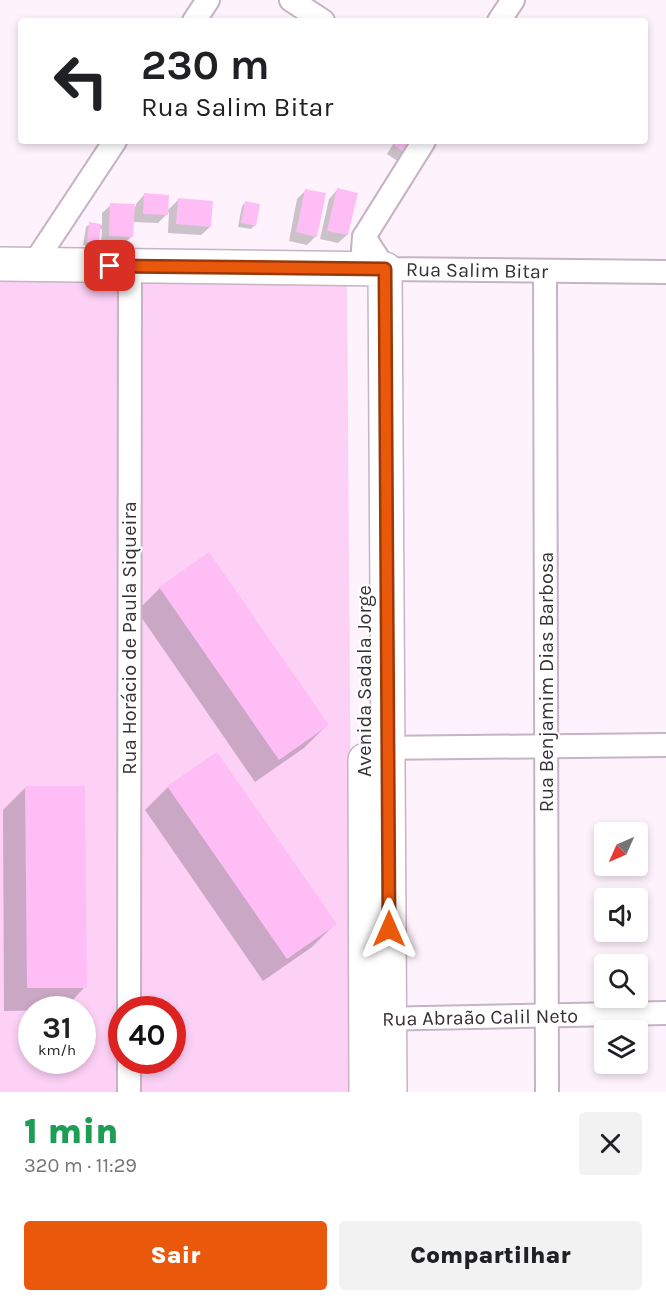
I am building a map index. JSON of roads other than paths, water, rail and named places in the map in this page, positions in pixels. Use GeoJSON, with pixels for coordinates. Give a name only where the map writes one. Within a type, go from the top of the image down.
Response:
{"type":"FeatureCollection","features":[{"type":"Feature","properties":{"kind":"street"},"geometry":{"type":"LineString","coordinates":[[196,18],[208,0]]}},
{"type":"Feature","properties":{"kind":"street"},"geometry":{"type":"LineString","coordinates":[[291,0],[318,18]]}},
{"type":"Feature","properties":{"kind":"street"},"geometry":{"type":"LineString","coordinates":[[501,18],[513,0]]}},
{"type":"Feature","properties":{"kind":"street"},"geometry":{"type":"LineString","coordinates":[[33,265],[113,144]]}},
{"type":"Feature","properties":{"kind":"street"},"geometry":{"type":"LineString","coordinates":[[373,269],[364,237],[422,144]]}},
{"type":"Feature","properties":{"kind":"street","name":"Rua Salim Bitar"},"geometry":{"type":"LineString","coordinates":[[0,264],[666,272]]}},
{"type":"Feature","properties":{"kind":"street","name":"Rua Horácio de Paula Siqueira"},"geometry":{"type":"LineString","coordinates":[[129,996],[130,266]]}},
{"type":"Feature","properties":{"kind":"street","name":"Avenida Sadala Jorge"},"geometry":{"type":"LineString","coordinates":[[373,269],[378,1019],[390,1092]]}},
{"type":"Feature","properties":{"kind":"street","name":"Rua Benjamim Dias Barbosa"},"geometry":{"type":"LineString","coordinates":[[545,271],[547,1092]]}},
{"type":"Feature","properties":{"kind":"street"},"geometry":{"type":"LineString","coordinates":[[376,748],[666,745]]}},
{"type":"Feature","properties":{"kind":"street","name":"Rua Abraão Calil Neto"},"geometry":{"type":"LineString","coordinates":[[378,1019],[666,1013]]}},
{"type":"Feature","properties":{"kind":"street","name":"Avenida Sadala Jorge"},"geometry":{"type":"LineString","coordinates":[[366,1092],[378,1019]]}},
{"type":"Feature","properties":{"kind":"street"},"geometry":{"type":"LineString","coordinates":[[129,1074],[129,1092]]}}]}
